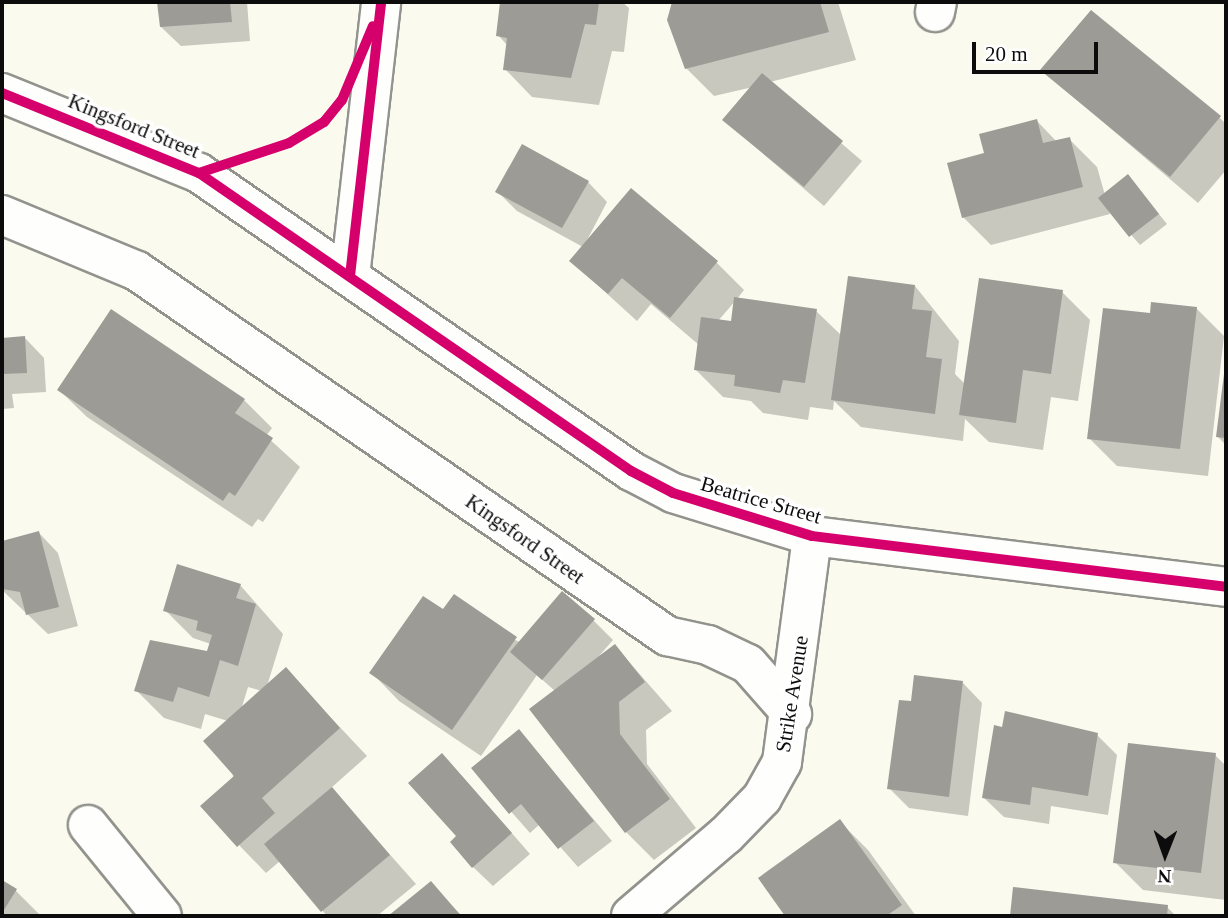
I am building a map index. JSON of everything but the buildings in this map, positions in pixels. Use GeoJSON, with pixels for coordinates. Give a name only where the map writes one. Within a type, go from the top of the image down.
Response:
{"type":"FeatureCollection","features":[{"type":"Feature","properties":{"kind":"street"},"geometry":{"type":"LineString","coordinates":[[350,276],[381,2]]}},
{"type":"Feature","properties":{"kind":"street","name":"Kingsford Street"},"geometry":{"type":"LineString","coordinates":[[2,93],[199,173],[350,276]]}},
{"type":"Feature","properties":{"kind":"street","name":"Kingsford Street"},"geometry":{"type":"LineString","coordinates":[[2,215],[137,271],[667,636],[708,645],[748,664],[792,714]]}},
{"type":"Feature","properties":{"kind":"street","name":"Beatrice Street"},"geometry":{"type":"LineString","coordinates":[[350,276],[631,471],[718,512],[812,536],[1226,587]]}},
{"type":"Feature","properties":{"kind":"street","name":"Strike Avenue"},"geometry":{"type":"LineString","coordinates":[[632,916],[762,798],[782,762],[792,714],[812,536]]}},
{"type":"Feature","properties":{"kind":"street"},"geometry":{"type":"LineString","coordinates":[[88,825],[162,916]]}},
{"type":"Feature","properties":{"kind":"cycle path"},"geometry":{"type":"LineString","coordinates":[[350,276],[381,2]]}},
{"type":"Feature","properties":{"kind":"cycle path"},"geometry":{"type":"LineString","coordinates":[[199,173],[289,143],[324,122],[342,100],[373,26]]}},
{"type":"Feature","properties":{"kind":"cycle path"},"geometry":{"type":"LineString","coordinates":[[2,93],[199,173],[631,471],[673,493],[812,536],[1226,587]]}}]}
